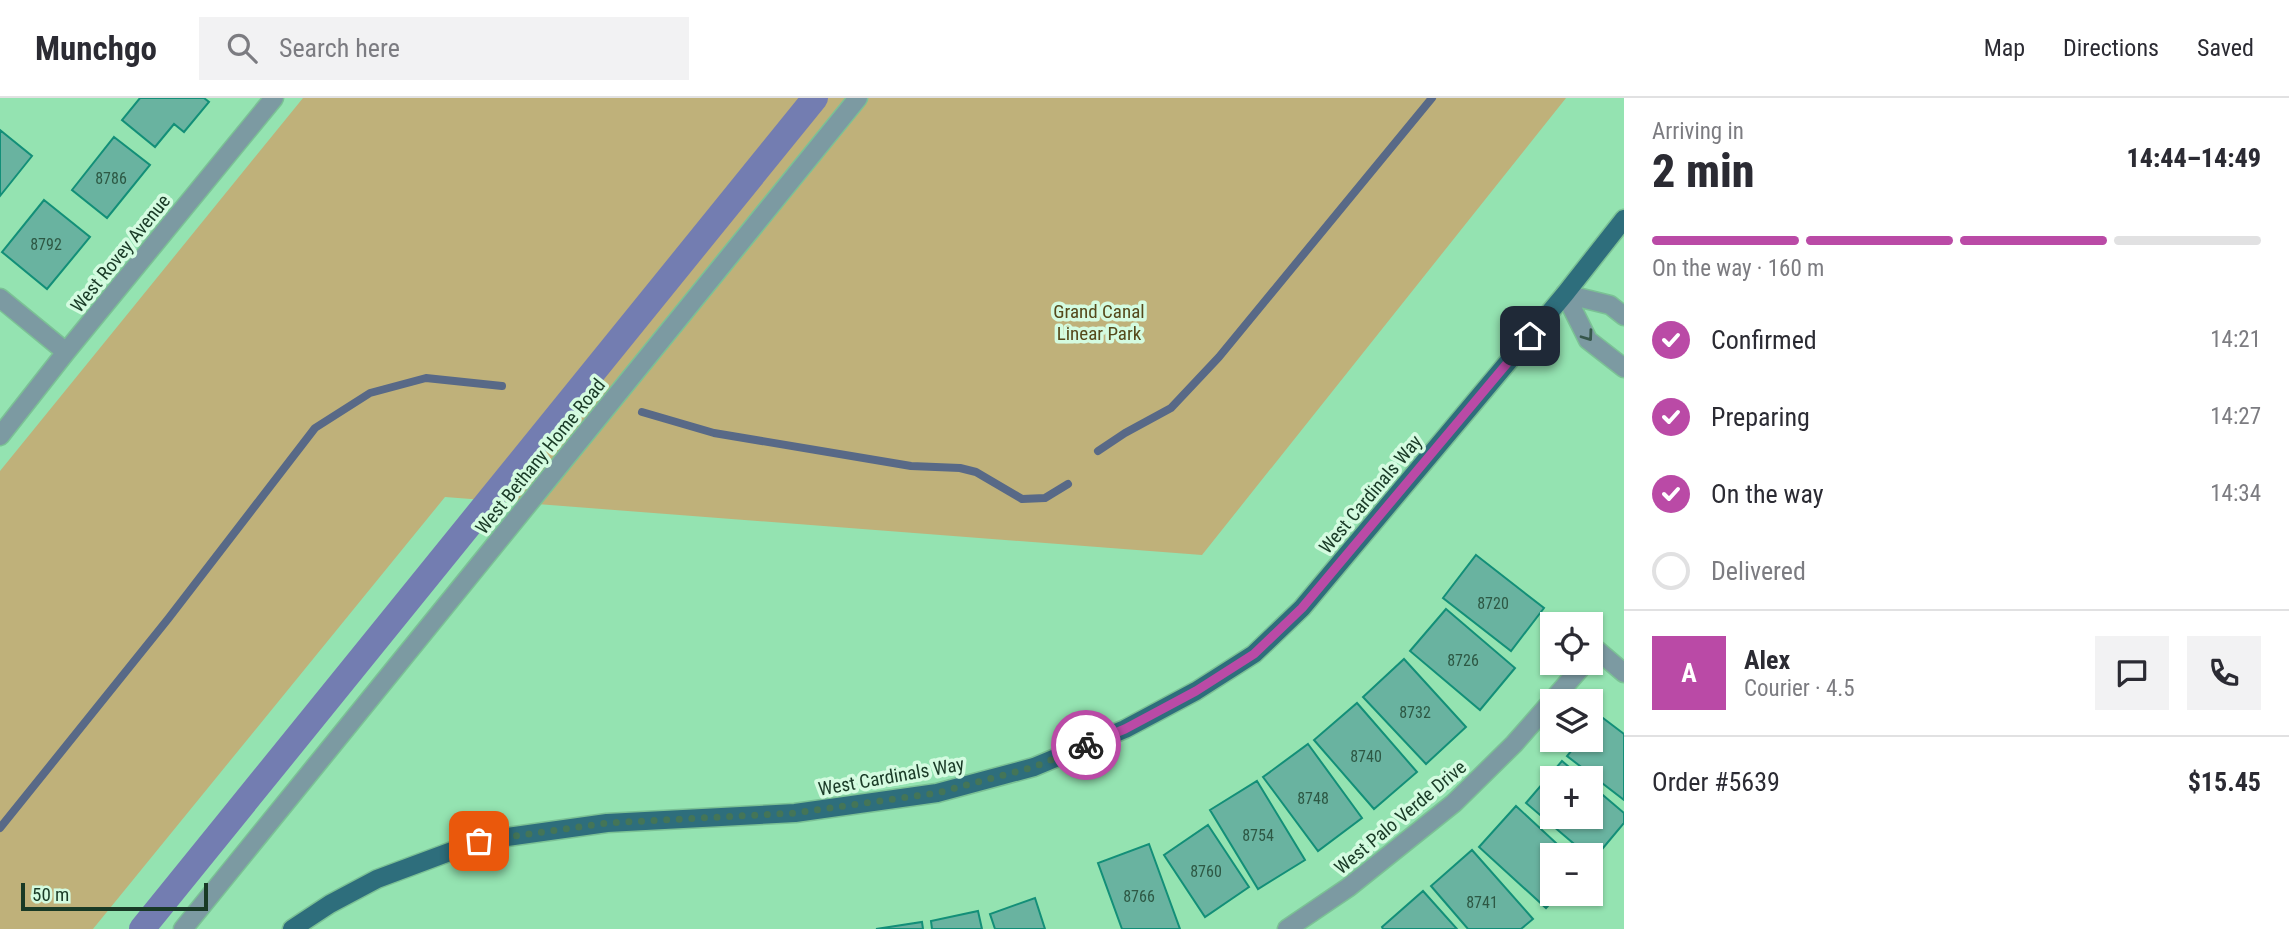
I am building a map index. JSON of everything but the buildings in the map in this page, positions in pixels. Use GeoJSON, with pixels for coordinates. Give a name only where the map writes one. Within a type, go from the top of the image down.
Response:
{"type":"FeatureCollection","features":[{"type":"Feature","properties":{"kind":"main road","name":"West Cardinals Way"},"geometry":{"type":"LineString","coordinates":[[292,929],[330,904],[377,879],[479,841],[607,823],[795,813],[937,793],[1034,767],[1125,729],[1196,691],[1254,654],[1302,608],[1565,294],[1624,219]]}},
{"type":"Feature","properties":{"kind":"street","name":"West Rovey Avenue"},"geometry":{"type":"LineString","coordinates":[[0,436],[274,98]]}},
{"type":"Feature","properties":{"kind":"street","name":"West Bethany Home Road"},"geometry":{"type":"LineString","coordinates":[[183,929],[858,98]]}},
{"type":"Feature","properties":{"kind":"street"},"geometry":{"type":"LineString","coordinates":[[1565,294],[1610,305],[1624,316]]}},
{"type":"Feature","properties":{"kind":"street"},"geometry":{"type":"LineString","coordinates":[[1565,294],[1588,340],[1624,368]]}},
{"type":"Feature","properties":{"kind":"street"},"geometry":{"type":"LineString","coordinates":[[0,298],[66,352]]}},
{"type":"Feature","properties":{"kind":"street"},"geometry":{"type":"LineString","coordinates":[[1603,663],[1624,673]]}},
{"type":"Feature","properties":{"kind":"street","name":"West Palo Verde Drive"},"geometry":{"type":"LineString","coordinates":[[1287,929],[1349,887],[1454,803],[1514,744],[1575,675]]}},
{"type":"Feature","properties":{"kind":"green space","name":"Grand Canal Linear Park"},"geometry":{"type":"Polygon","coordinates":[[[303,98],[1566,98],[1202,555],[445,497],[93,929],[0,929],[0,471],[303,98]]]}},
{"type":"Feature","properties":{"kind":"waterway"},"geometry":{"type":"LineString","coordinates":[[142,929],[815,98]]}},
{"type":"Feature","properties":{"kind":"waterway"},"geometry":{"type":"LineString","coordinates":[[1098,451],[1171,408],[1219,357],[1432,98]]}},
{"type":"Feature","properties":{"kind":"waterway"},"geometry":{"type":"LineString","coordinates":[[0,828],[168,619],[315,428],[370,393],[426,378],[502,386]]}},
{"type":"Feature","properties":{"kind":"waterway"},"geometry":{"type":"LineString","coordinates":[[642,412],[714,433],[911,466],[960,468],[976,472],[1022,499],[1045,498],[1068,484]]}},
{"type":"Feature","properties":{"kind":"way so far"},"geometry":{"type":"LineString","coordinates":[[479,841],[607,823],[795,813],[937,793],[1034,767],[1086,745]]}},
{"type":"Feature","properties":{"kind":"route"},"geometry":{"type":"LineString","coordinates":[[1086,745],[1125,729],[1196,691],[1254,654],[1302,608],[1530,336]]}}]}
